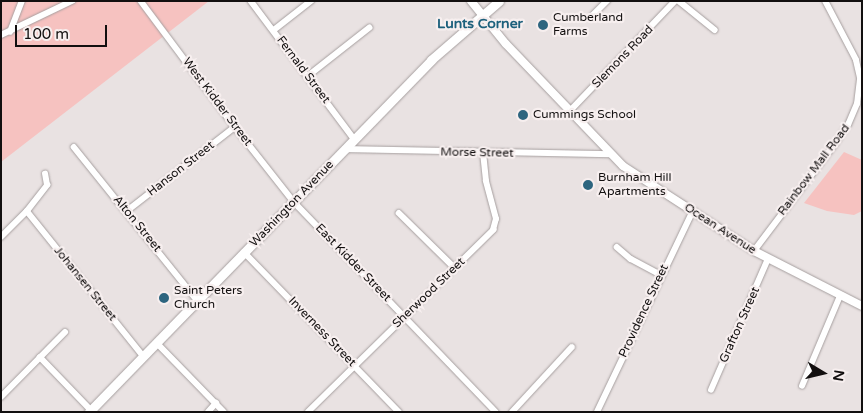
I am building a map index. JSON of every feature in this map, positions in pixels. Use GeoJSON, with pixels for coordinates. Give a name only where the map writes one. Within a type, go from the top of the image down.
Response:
{"type":"FeatureCollection","features":[{"type":"Feature","properties":{"kind":"main road","name":"Ocean Avenue"},"geometry":{"type":"LineString","coordinates":[[470,1],[569,112],[623,166],[754,251],[862,306]]}},
{"type":"Feature","properties":{"kind":"main road","name":"Washington Avenue"},"geometry":{"type":"LineString","coordinates":[[90,411],[431,60],[499,1]]}},
{"type":"Feature","properties":{"kind":"street"},"geometry":{"type":"LineString","coordinates":[[10,32],[22,1]]}},
{"type":"Feature","properties":{"kind":"street"},"geometry":{"type":"LineString","coordinates":[[1,36],[72,1]]}},
{"type":"Feature","properties":{"kind":"street","name":"West Kidder Street"},"geometry":{"type":"LineString","coordinates":[[141,1],[235,127],[294,202]]}},
{"type":"Feature","properties":{"kind":"street","name":"Fernald Street"},"geometry":{"type":"LineString","coordinates":[[252,1],[355,140]]}},
{"type":"Feature","properties":{"kind":"street"},"geometry":{"type":"LineString","coordinates":[[274,30],[311,1]]}},
{"type":"Feature","properties":{"kind":"street"},"geometry":{"type":"LineString","coordinates":[[592,15],[606,1]]}},
{"type":"Feature","properties":{"kind":"street","name":"Slemons Road"},"geometry":{"type":"LineString","coordinates":[[569,112],[675,1]]}},
{"type":"Feature","properties":{"kind":"street"},"geometry":{"type":"LineString","coordinates":[[679,1],[715,30]]}},
{"type":"Feature","properties":{"kind":"street","name":"Rainbow Mall Road"},"geometry":{"type":"LineString","coordinates":[[754,251],[848,125],[857,104],[861,78],[851,49],[824,1]]}},
{"type":"Feature","properties":{"kind":"street"},"geometry":{"type":"LineString","coordinates":[[308,76],[369,28]]}},
{"type":"Feature","properties":{"kind":"street","name":"Hanson Street"},"geometry":{"type":"LineString","coordinates":[[127,211],[235,127]]}},
{"type":"Feature","properties":{"kind":"street","name":"Alton Street"},"geometry":{"type":"LineString","coordinates":[[74,147],[198,300]]}},
{"type":"Feature","properties":{"kind":"street","name":"Morse Street"},"geometry":{"type":"LineString","coordinates":[[346,149],[609,154]]}},
{"type":"Feature","properties":{"kind":"street","name":"Sherwood Street"},"geometry":{"type":"LineString","coordinates":[[308,412],[489,235],[496,225],[486,181],[483,153]]}},
{"type":"Feature","properties":{"kind":"street"},"geometry":{"type":"LineString","coordinates":[[1,237],[27,211],[47,185],[45,174]]}},
{"type":"Feature","properties":{"kind":"street","name":"East Kidder Street"},"geometry":{"type":"LineString","coordinates":[[294,202],[496,412]]}},
{"type":"Feature","properties":{"kind":"street","name":"Johansen Street"},"geometry":{"type":"LineString","coordinates":[[27,211],[144,357]]}},
{"type":"Feature","properties":{"kind":"street","name":"Providence Street"},"geometry":{"type":"LineString","coordinates":[[597,412],[661,275],[693,212]]}},
{"type":"Feature","properties":{"kind":"street"},"geometry":{"type":"LineString","coordinates":[[399,213],[454,268]]}},
{"type":"Feature","properties":{"kind":"street"},"geometry":{"type":"LineString","coordinates":[[617,247],[631,259],[661,275]]}},
{"type":"Feature","properties":{"kind":"street","name":"Inverness Street"},"geometry":{"type":"LineString","coordinates":[[244,252],[399,412]]}},
{"type":"Feature","properties":{"kind":"street","name":"Grafton Street"},"geometry":{"type":"LineString","coordinates":[[711,390],[768,259]]}},
{"type":"Feature","properties":{"kind":"street"},"geometry":{"type":"LineString","coordinates":[[802,386],[840,296]]}},
{"type":"Feature","properties":{"kind":"street"},"geometry":{"type":"LineString","coordinates":[[1,397],[65,332]]}},
{"type":"Feature","properties":{"kind":"street"},"geometry":{"type":"LineString","coordinates":[[157,343],[224,412]]}},
{"type":"Feature","properties":{"kind":"street"},"geometry":{"type":"LineString","coordinates":[[512,412],[572,347]]}},
{"type":"Feature","properties":{"kind":"street"},"geometry":{"type":"LineString","coordinates":[[40,357],[90,411]]}},
{"type":"Feature","properties":{"kind":"street"},"geometry":{"type":"LineString","coordinates":[[208,412],[216,403]]}},
{"type":"Feature","properties":{"kind":"shaded area"},"geometry":{"type":"Polygon","coordinates":[[[1,1],[209,1],[1,162],[1,1]]]}},
{"type":"Feature","properties":{"kind":"shaded area"},"geometry":{"type":"Polygon","coordinates":[[[844,152],[862,160],[862,211],[854,215],[827,211],[804,203],[844,152]]]}},
{"type":"Feature","properties":{"kind":"place","name":"Cumberland Farms"},"geometry":{"type":"Point","coordinates":[543,25]}},
{"type":"Feature","properties":{"kind":"place","name":"Cummings School"},"geometry":{"type":"Point","coordinates":[523,115]}},
{"type":"Feature","properties":{"kind":"place","name":"Burnham Hill Apartments"},"geometry":{"type":"Point","coordinates":[588,185]}},
{"type":"Feature","properties":{"kind":"place","name":"Saint Peters Church"},"geometry":{"type":"Point","coordinates":[164,298]}},
{"type":"Feature","properties":{"kind":"district","name":"Lunts Corner"},"geometry":{"type":"Point","coordinates":[480,24]}}]}
